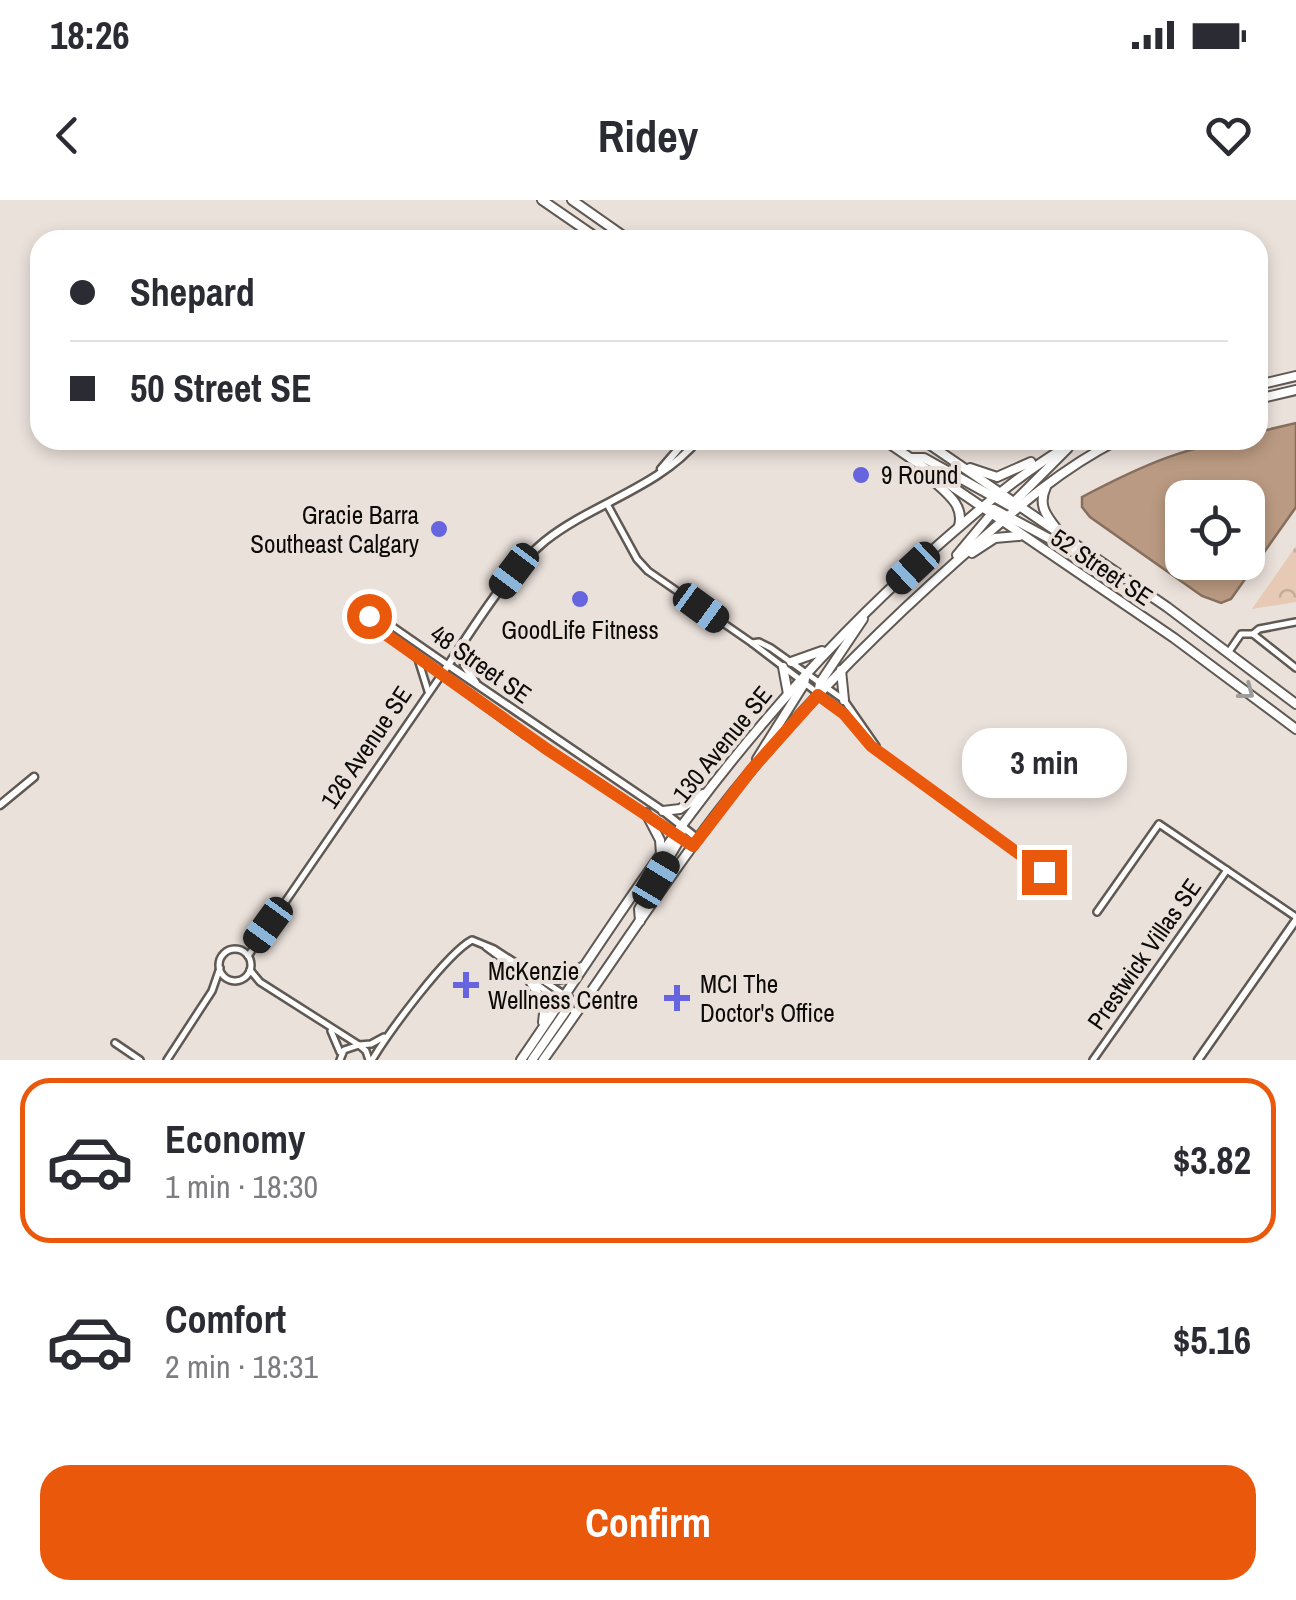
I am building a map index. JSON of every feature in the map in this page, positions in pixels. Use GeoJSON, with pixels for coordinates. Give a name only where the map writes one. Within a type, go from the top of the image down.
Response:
{"type":"FeatureCollection","features":[{"type":"Feature","properties":{"kind":"main road"},"geometry":{"type":"LineString","coordinates":[[542,200],[586,230]]}},
{"type":"Feature","properties":{"kind":"main road"},"geometry":{"type":"LineString","coordinates":[[572,200],[615,230]]}},
{"type":"Feature","properties":{"kind":"main road"},"geometry":{"type":"LineString","coordinates":[[1268,383],[1296,376]]}},
{"type":"Feature","properties":{"kind":"main road"},"geometry":{"type":"LineString","coordinates":[[1268,396],[1296,390]]}},
{"type":"Feature","properties":{"kind":"main road"},"geometry":{"type":"LineString","coordinates":[[899,450],[982,508]]}},
{"type":"Feature","properties":{"kind":"main road","name":"52 Street SE"},"geometry":{"type":"LineString","coordinates":[[938,450],[1003,507],[1022,537],[1174,638],[1296,729]]}},
{"type":"Feature","properties":{"kind":"main road"},"geometry":{"type":"LineString","coordinates":[[948,457],[998,477],[1055,450]]}},
{"type":"Feature","properties":{"kind":"main road","name":"130 Avenue SE"},"geometry":{"type":"LineString","coordinates":[[822,685],[952,566],[1036,464],[1059,450]]}},
{"type":"Feature","properties":{"kind":"main road"},"geometry":{"type":"LineString","coordinates":[[1003,507],[1064,450]]}},
{"type":"Feature","properties":{"kind":"main road","name":"130 Avenue SE"},"geometry":{"type":"LineString","coordinates":[[543,1060],[571,1005],[586,964],[660,854],[830,646],[982,508],[1003,507],[1102,450]]}},
{"type":"Feature","properties":{"kind":"main road"},"geometry":{"type":"LineString","coordinates":[[911,458],[924,458],[1098,567],[1117,574]]}},
{"type":"Feature","properties":{"kind":"main road"},"geometry":{"type":"LineString","coordinates":[[922,466],[925,474],[955,502],[962,517],[959,526]]}},
{"type":"Feature","properties":{"kind":"main road"},"geometry":{"type":"LineString","coordinates":[[1052,480],[1044,489],[1042,504],[1062,535]]}},
{"type":"Feature","properties":{"kind":"main road","name":"52 Street SE"},"geometry":{"type":"LineString","coordinates":[[1003,507],[1062,535],[1296,704]]}},
{"type":"Feature","properties":{"kind":"main road"},"geometry":{"type":"LineString","coordinates":[[952,566],[995,538],[1022,537]]}},
{"type":"Feature","properties":{"kind":"main road"},"geometry":{"type":"LineString","coordinates":[[818,695],[867,611]]}},
{"type":"Feature","properties":{"kind":"main road"},"geometry":{"type":"LineString","coordinates":[[788,694],[787,665],[830,646]]}},
{"type":"Feature","properties":{"kind":"main road"},"geometry":{"type":"LineString","coordinates":[[841,670],[844,700]]}},
{"type":"Feature","properties":{"kind":"main road"},"geometry":{"type":"LineString","coordinates":[[752,769],[803,679]]}},
{"type":"Feature","properties":{"kind":"main road","name":"130 Avenue SE"},"geometry":{"type":"LineString","coordinates":[[521,1060],[542,1030],[571,1005],[640,921],[752,769],[818,695]]}},
{"type":"Feature","properties":{"kind":"main road"},"geometry":{"type":"LineString","coordinates":[[663,811],[680,810],[707,792]]}},
{"type":"Feature","properties":{"kind":"main road"},"geometry":{"type":"LineString","coordinates":[[646,812],[660,840],[660,854]]}},
{"type":"Feature","properties":{"kind":"main road"},"geometry":{"type":"LineString","coordinates":[[640,921],[640,908],[679,832]]}},
{"type":"Feature","properties":{"kind":"main road"},"geometry":{"type":"LineString","coordinates":[[547,981],[565,978],[586,964]]}},
{"type":"Feature","properties":{"kind":"main road"},"geometry":{"type":"LineString","coordinates":[[530,981],[545,1005],[542,1030]]}},
{"type":"Feature","properties":{"kind":"main road"},"geometry":{"type":"LineString","coordinates":[[532,1060],[571,1005]]}},
{"type":"Feature","properties":{"kind":"street","name":"126 Avenue SE"},"geometry":{"type":"LineString","coordinates":[[657,474],[677,450]]}},
{"type":"Feature","properties":{"kind":"street","name":"126 Avenue SE"},"geometry":{"type":"LineString","coordinates":[[246,955],[520,564],[548,539],[672,466],[688,450]]}},
{"type":"Feature","properties":{"kind":"street"},"geometry":{"type":"LineString","coordinates":[[607,504],[643,566],[752,643],[759,642],[844,714],[862,738],[1044,872]]}},
{"type":"Feature","properties":{"kind":"street","name":"48 Street SE"},"geometry":{"type":"LineString","coordinates":[[679,832],[663,811],[386,622],[369,616],[381,631],[555,755],[646,812],[679,832],[696,842]]}},
{"type":"Feature","properties":{"kind":"street"},"geometry":{"type":"LineString","coordinates":[[1253,634],[1259,629],[1296,622]]}},
{"type":"Feature","properties":{"kind":"street"},"geometry":{"type":"LineString","coordinates":[[1228,653],[1241,634],[1253,634],[1294,664]]}},
{"type":"Feature","properties":{"kind":"street"},"geometry":{"type":"LineString","coordinates":[[462,646],[464,665],[480,688]]}},
{"type":"Feature","properties":{"kind":"street"},"geometry":{"type":"LineString","coordinates":[[417,656],[428,692]]}},
{"type":"Feature","properties":{"kind":"street"},"geometry":{"type":"LineString","coordinates":[[803,679],[822,685],[844,700],[877,748]]}},
{"type":"Feature","properties":{"kind":"street"},"geometry":{"type":"LineString","coordinates":[[0,805],[34,777]]}},
{"type":"Feature","properties":{"kind":"street"},"geometry":{"type":"LineString","coordinates":[[1097,912],[1159,824],[1296,919],[1199,1060]]}},
{"type":"Feature","properties":{"kind":"street","name":"Prestwick Villas SE"},"geometry":{"type":"LineString","coordinates":[[1094,1060],[1227,870]]}},
{"type":"Feature","properties":{"kind":"street"},"geometry":{"type":"LineString","coordinates":[[168,1060],[212,991],[221,959],[236,950],[246,955],[250,970],[260,982],[359,1046],[371,1060],[442,969],[472,940],[547,981],[571,1005]]}},
{"type":"Feature","properties":{"kind":"street"},"geometry":{"type":"LineString","coordinates":[[484,944],[530,981],[571,1005]]}},
{"type":"Feature","properties":{"kind":"street"},"geometry":{"type":"LineString","coordinates":[[220,968],[228,979]]}},
{"type":"Feature","properties":{"kind":"street"},"geometry":{"type":"LineString","coordinates":[[241,980],[250,970]]}},
{"type":"Feature","properties":{"kind":"street"},"geometry":{"type":"LineString","coordinates":[[212,991],[228,979],[260,982]]}},
{"type":"Feature","properties":{"kind":"street"},"geometry":{"type":"LineString","coordinates":[[326,1025],[336,1036],[340,1059]]}},
{"type":"Feature","properties":{"kind":"street"},"geometry":{"type":"LineString","coordinates":[[340,1059],[348,1047],[373,1044],[390,1033]]}},
{"type":"Feature","properties":{"kind":"street"},"geometry":{"type":"LineString","coordinates":[[115,1043],[140,1060]]}},
{"type":"Feature","properties":{"kind":"green space"},"geometry":{"type":"Polygon","coordinates":[[[1296,546],[1296,602],[1252,609],[1296,546]]]}},
{"type":"Feature","properties":{"kind":"shaded area"},"geometry":{"type":"Polygon","coordinates":[[[1296,423],[1296,507],[1265,551],[1265,480],[1165,480],[1165,570],[1090,517],[1082,507],[1082,497],[1145,466],[1189,450],[1268,450],[1268,430],[1296,423]]]}},
{"type":"Feature","properties":{"kind":"shaded area"},"geometry":{"type":"Polygon","coordinates":[[[1179,580],[1244,580],[1231,599],[1221,603],[1202,596],[1179,580]]]}},
{"type":"Feature","properties":{"kind":"place","name":"9 Round"},"geometry":{"type":"Point","coordinates":[861,475]}},
{"type":"Feature","properties":{"kind":"place","name":"Gracie Barra Southeast Calgary"},"geometry":{"type":"Point","coordinates":[439,529]}},
{"type":"Feature","properties":{"kind":"place","name":"GoodLife Fitness"},"geometry":{"type":"Point","coordinates":[580,599]}},
{"type":"Feature","properties":{"kind":"place","name":"McKenzie Wellness Centre"},"geometry":{"type":"Point","coordinates":[466,985]}},
{"type":"Feature","properties":{"kind":"place","name":"MCI The Doctor's Office"},"geometry":{"type":"Point","coordinates":[677,998]}},
{"type":"Feature","properties":{"kind":"route"},"geometry":{"type":"LineString","coordinates":[[369,616],[381,631],[526,735],[693,846],[752,769],[818,695],[844,714],[871,746],[1044,872]]}}]}
